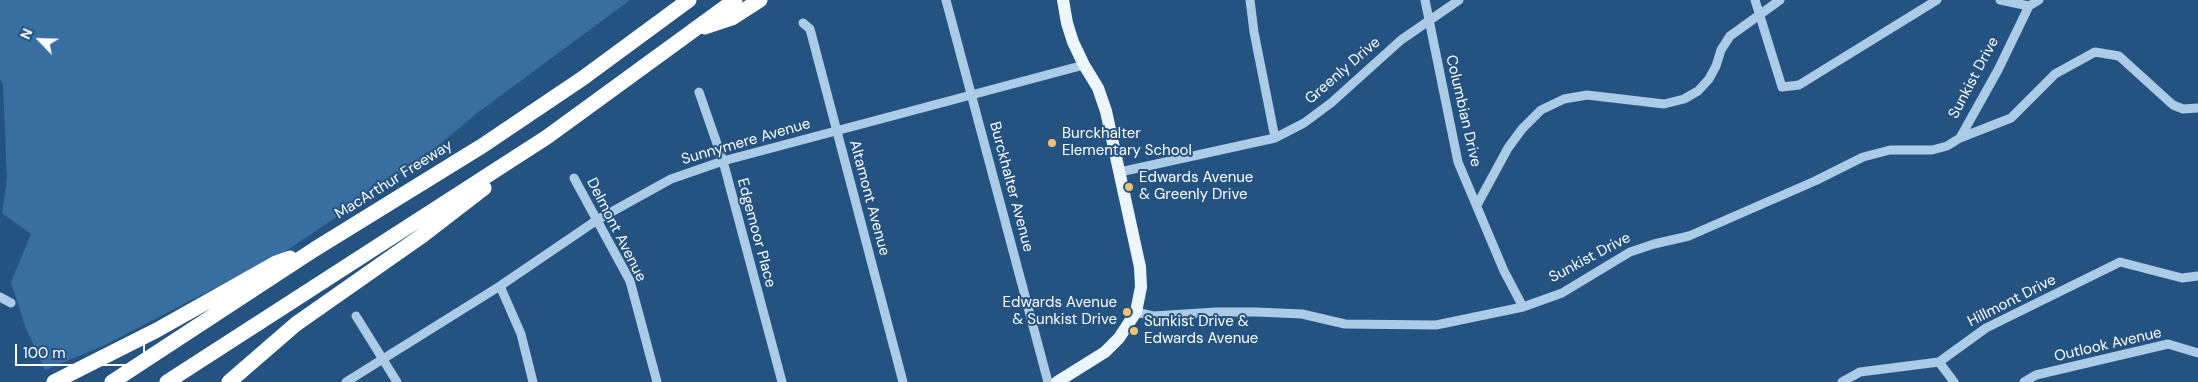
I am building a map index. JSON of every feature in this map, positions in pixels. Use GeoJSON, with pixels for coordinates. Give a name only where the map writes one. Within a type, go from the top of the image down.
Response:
{"type":"FeatureCollection","features":[{"type":"Feature","properties":{"kind":"highway"},"geometry":{"type":"LineString","coordinates":[[583,78],[674,0]]}},
{"type":"Feature","properties":{"kind":"highway","name":"MacArthur Freeway"},"geometry":{"type":"LineString","coordinates":[[112,382],[315,250],[482,146],[583,78],[689,0]]}},
{"type":"Feature","properties":{"kind":"highway"},"geometry":{"type":"LineString","coordinates":[[228,382],[296,324],[442,221],[547,137],[735,0]]}},
{"type":"Feature","properties":{"kind":"highway"},"geometry":{"type":"LineString","coordinates":[[692,32],[732,18],[760,0]]}},
{"type":"Feature","properties":{"kind":"highway"},"geometry":{"type":"LineString","coordinates":[[167,382],[547,137]]}},
{"type":"Feature","properties":{"kind":"highway"},"geometry":{"type":"LineString","coordinates":[[54,382],[157,330],[276,262],[315,250]]}},
{"type":"Feature","properties":{"kind":"main road"},"geometry":{"type":"LineString","coordinates":[[1057,382],[1105,352],[1119,338],[1136,312],[1141,286],[1140,267],[1106,112],[1098,88],[1084,65],[1067,23],[1063,0]]}},
{"type":"Feature","properties":{"kind":"street","name":"Burckhalter Avenue"},"geometry":{"type":"LineString","coordinates":[[946,0],[1048,382]]}},
{"type":"Feature","properties":{"kind":"street"},"geometry":{"type":"LineString","coordinates":[[1250,0],[1254,32],[1275,138]]}},
{"type":"Feature","properties":{"kind":"street","name":"Columbian Drive"},"geometry":{"type":"LineString","coordinates":[[1425,0],[1458,162],[1504,271],[1523,307]]}},
{"type":"Feature","properties":{"kind":"street","name":"Greenly Drive"},"geometry":{"type":"LineString","coordinates":[[1120,172],[1275,138],[1304,122],[1331,103],[1382,56],[1429,19],[1459,0]]}},
{"type":"Feature","properties":{"kind":"street"},"geometry":{"type":"LineString","coordinates":[[1755,0],[1782,87],[1799,85],[1937,0]]}},
{"type":"Feature","properties":{"kind":"street"},"geometry":{"type":"LineString","coordinates":[[1477,205],[1508,148],[1522,129],[1541,110],[1564,99],[1587,95],[1664,104],[1684,99],[1698,91],[1708,79],[1716,66],[1721,50],[1730,36],[1759,17],[1780,0]]}},
{"type":"Feature","properties":{"kind":"street"},"geometry":{"type":"LineString","coordinates":[[2000,0],[2029,6],[2039,0]]}},
{"type":"Feature","properties":{"kind":"street","name":"Sunkist Drive"},"geometry":{"type":"LineString","coordinates":[[1136,312],[1153,316],[1216,312],[1256,312],[1302,314],[1345,324],[1436,325],[1523,307],[1562,293],[1630,252],[1689,236],[1815,181],[1863,157],[1890,150],[1932,150],[1947,146],[1960,138],[1998,70],[2029,6]]}},
{"type":"Feature","properties":{"kind":"street","name":"Altamont Avenue"},"geometry":{"type":"LineString","coordinates":[[804,23],[810,29],[903,382]]}},
{"type":"Feature","properties":{"kind":"street"},"geometry":{"type":"LineString","coordinates":[[1960,138],[2011,118],[2055,74],[2095,52],[2119,56],[2173,105],[2183,109],[2198,108]]}},
{"type":"Feature","properties":{"kind":"street","name":"Sunnymere Avenue"},"geometry":{"type":"LineString","coordinates":[[346,382],[500,286],[597,220],[671,179],[723,161],[1084,65]]}},
{"type":"Feature","properties":{"kind":"street","name":"Edgemoor Place"},"geometry":{"type":"LineString","coordinates":[[699,92],[723,161],[782,382]]}},
{"type":"Feature","properties":{"kind":"street","name":"Delmont Avenue"},"geometry":{"type":"LineString","coordinates":[[574,178],[630,281],[657,382]]}},
{"type":"Feature","properties":{"kind":"street","name":"Hillmont Drive"},"geometry":{"type":"LineString","coordinates":[[1842,382],[1860,372],[1939,362],[1986,328],[2120,262],[2182,278],[2198,276]]}},
{"type":"Feature","properties":{"kind":"street"},"geometry":{"type":"LineString","coordinates":[[500,286],[521,334],[533,382]]}},
{"type":"Feature","properties":{"kind":"street"},"geometry":{"type":"LineString","coordinates":[[0,297],[11,303]]}},
{"type":"Feature","properties":{"kind":"street"},"geometry":{"type":"LineString","coordinates":[[356,316],[397,382]]}},
{"type":"Feature","properties":{"kind":"street","name":"Outlook Avenue"},"geometry":{"type":"LineString","coordinates":[[2024,382],[2036,375],[2168,344],[2198,353]]}},
{"type":"Feature","properties":{"kind":"street"},"geometry":{"type":"LineString","coordinates":[[1939,362],[1954,382]]}},
{"type":"Feature","properties":{"kind":"shaded area"},"geometry":{"type":"Polygon","coordinates":[[[0,0],[630,0],[476,114],[420,161],[286,251],[105,345],[45,370],[25,326],[11,282],[31,234],[2,213],[7,179],[3,85],[0,79],[0,0]]]}},
{"type":"Feature","properties":{"kind":"place","name":"Burckhalter Elementary School"},"geometry":{"type":"Point","coordinates":[1052,143]}},
{"type":"Feature","properties":{"kind":"place","name":"Edwards Avenue & Greenly Drive"},"geometry":{"type":"Point","coordinates":[1129,187]}},
{"type":"Feature","properties":{"kind":"place","name":"Edwards Avenue & Sunkist Drive"},"geometry":{"type":"Point","coordinates":[1127,312]}},
{"type":"Feature","properties":{"kind":"place","name":"Sunkist Drive & Edwards Avenue"},"geometry":{"type":"Point","coordinates":[1134,331]}}]}
